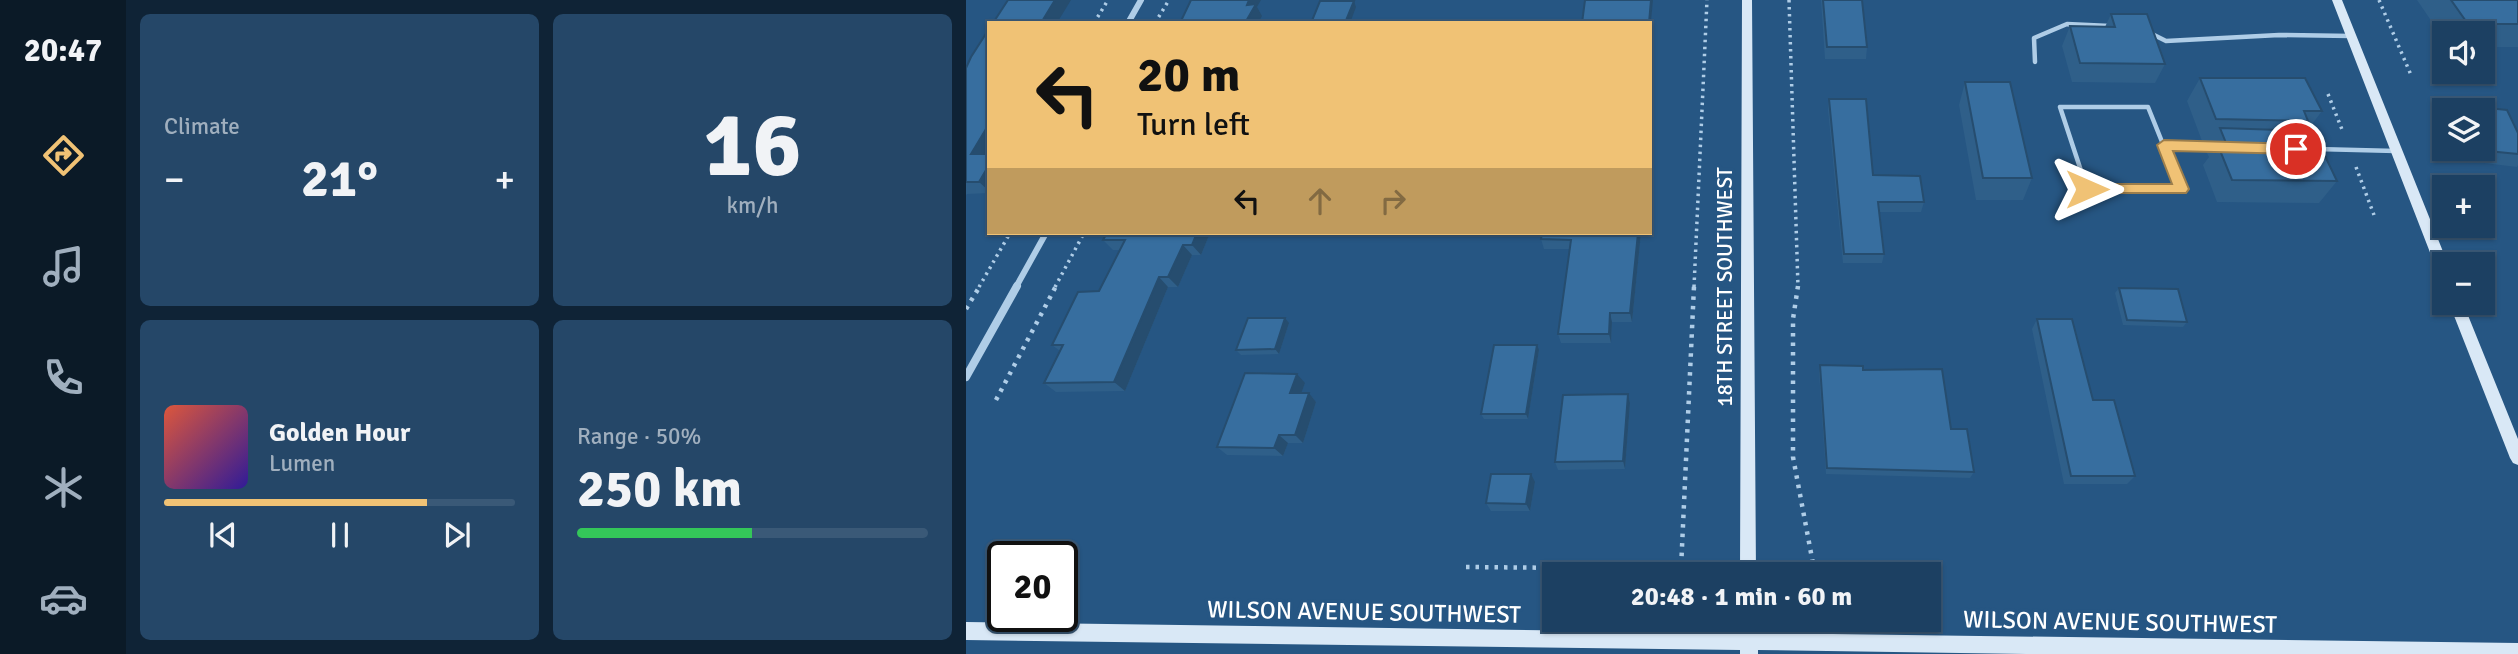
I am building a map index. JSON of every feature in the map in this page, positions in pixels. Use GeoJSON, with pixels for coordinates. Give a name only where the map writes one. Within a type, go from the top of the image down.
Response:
{"type":"FeatureCollection","features":[{"type":"Feature","properties":{"kind":"street"},"geometry":{"type":"LineString","coordinates":[[1129,21],[1141,0]]}},
{"type":"Feature","properties":{"kind":"street","name":"18TH STREET SOUTHWEST"},"geometry":{"type":"LineString","coordinates":[[1747,0],[1748,562]]}},
{"type":"Feature","properties":{"kind":"street"},"geometry":{"type":"LineString","coordinates":[[2337,0],[2436,252]]}},
{"type":"Feature","properties":{"kind":"street"},"geometry":{"type":"LineString","coordinates":[[966,377],[1045,235]]}},
{"type":"Feature","properties":{"kind":"street"},"geometry":{"type":"LineString","coordinates":[[2461,315],[2518,458]]}},
{"type":"Feature","properties":{"kind":"street","name":"WILSON AVENUE SOUTHWEST"},"geometry":{"type":"LineString","coordinates":[[966,631],[1749,648],[2518,652]]}},
{"type":"Feature","properties":{"kind":"lane"},"geometry":{"type":"LineString","coordinates":[[2035,62],[2034,38],[2067,24],[2114,26]]}},
{"type":"Feature","properties":{"kind":"lane"},"geometry":{"type":"LineString","coordinates":[[2147,32],[2166,41],[2290,34],[2351,36]]}},
{"type":"Feature","properties":{"kind":"lane"},"geometry":{"type":"LineString","coordinates":[[2060,107],[2148,107],[2164,145],[2181,189],[2087,189],[2060,107]]}},
{"type":"Feature","properties":{"kind":"lane"},"geometry":{"type":"LineString","coordinates":[[2164,145],[2217,147]]}},
{"type":"Feature","properties":{"kind":"lane"},"geometry":{"type":"LineString","coordinates":[[2310,149],[2396,151]]}},
{"type":"Feature","properties":{"kind":"path"},"geometry":{"type":"LineString","coordinates":[[1095,21],[1108,0]]}},
{"type":"Feature","properties":{"kind":"path"},"geometry":{"type":"LineString","coordinates":[[1156,21],[1169,0]]}},
{"type":"Feature","properties":{"kind":"path"},"geometry":{"type":"LineString","coordinates":[[1466,567],[1681,569],[1707,0]]}},
{"type":"Feature","properties":{"kind":"path"},"geometry":{"type":"LineString","coordinates":[[1789,0],[1799,282],[1793,319],[1793,457],[1813,562]]}},
{"type":"Feature","properties":{"kind":"path"},"geometry":{"type":"LineString","coordinates":[[2379,0],[2411,75]]}},
{"type":"Feature","properties":{"kind":"path"},"geometry":{"type":"LineString","coordinates":[[966,309],[1009,235]]}},
{"type":"Feature","properties":{"kind":"path"},"geometry":{"type":"LineString","coordinates":[[996,400],[1083,235]]}},
{"type":"Feature","properties":{"kind":"building"},"geometry":{"type":"Polygon","coordinates":[[[1008,0],[1055,0],[1042,21],[994,21],[1008,0]]]}},
{"type":"Feature","properties":{"kind":"building"},"geometry":{"type":"Polygon","coordinates":[[[1191,0],[1249,0],[1247,5],[1256,4],[1246,21],[1181,21],[1191,0]]]}},
{"type":"Feature","properties":{"kind":"building"},"geometry":{"type":"Polygon","coordinates":[[[1585,0],[1651,0],[1649,21],[1582,21],[1585,0]]]}},
{"type":"Feature","properties":{"kind":"building"},"geometry":{"type":"Polygon","coordinates":[[[1823,0],[1862,0],[1867,47],[1827,47],[1823,0]]]}},
{"type":"Feature","properties":{"kind":"building"},"geometry":{"type":"Polygon","coordinates":[[[2451,0],[2518,0],[2518,24],[2466,21],[2451,0]]]}},
{"type":"Feature","properties":{"kind":"building"},"geometry":{"type":"Polygon","coordinates":[[[1320,1],[1354,1],[1346,21],[1312,21],[1320,1]]]}},
{"type":"Feature","properties":{"kind":"building"},"geometry":{"type":"Polygon","coordinates":[[[2111,14],[2147,14],[2165,64],[2080,63],[2070,26],[2115,27],[2111,14]]]}},
{"type":"Feature","properties":{"kind":"building"},"geometry":{"type":"Polygon","coordinates":[[[987,32],[987,127],[971,154],[987,154],[987,168],[979,182],[966,182],[966,68],[987,32]]]}},
{"type":"Feature","properties":{"kind":"building"},"geometry":{"type":"Polygon","coordinates":[[[2200,78],[2305,78],[2322,111],[2304,111],[2308,121],[2216,119],[2200,78]]]}},
{"type":"Feature","properties":{"kind":"building"},"geometry":{"type":"Polygon","coordinates":[[[1965,82],[2010,82],[2032,178],[1983,178],[1965,82]]]}},
{"type":"Feature","properties":{"kind":"building"},"geometry":{"type":"Polygon","coordinates":[[[1829,99],[1866,99],[1873,175],[1920,176],[1924,202],[1878,202],[1884,254],[1844,254],[1829,99]]]}},
{"type":"Feature","properties":{"kind":"building"},"geometry":{"type":"Polygon","coordinates":[[[2495,109],[2507,110],[2518,133],[2518,154],[2495,152],[2495,109]]]}},
{"type":"Feature","properties":{"kind":"building"},"geometry":{"type":"Polygon","coordinates":[[[2220,128],[2313,131],[2337,181],[2232,180],[2217,143],[2226,143],[2220,128]]]}},
{"type":"Feature","properties":{"kind":"building"},"geometry":{"type":"Polygon","coordinates":[[[1106,235],[1196,235],[1192,245],[1183,245],[1168,277],[1159,277],[1114,382],[1044,383],[1063,345],[1052,345],[1078,292],[1099,291],[1125,240],[1103,240],[1106,235]]]}},
{"type":"Feature","properties":{"kind":"building"},"geometry":{"type":"Polygon","coordinates":[[[1542,235],[1638,235],[1630,313],[1610,313],[1609,334],[1558,334],[1571,240],[1541,239],[1542,235]]]}},
{"type":"Feature","properties":{"kind":"building"},"geometry":{"type":"Polygon","coordinates":[[[2119,288],[2178,289],[2187,322],[2127,320],[2119,288]]]}},
{"type":"Feature","properties":{"kind":"building"},"geometry":{"type":"Polygon","coordinates":[[[1248,318],[1285,318],[1275,349],[1236,350],[1248,318]]]}},
{"type":"Feature","properties":{"kind":"building"},"geometry":{"type":"Polygon","coordinates":[[[2037,319],[2072,319],[2093,400],[2114,400],[2135,476],[2071,476],[2037,319]]]}},
{"type":"Feature","properties":{"kind":"building"},"geometry":{"type":"Polygon","coordinates":[[[1494,345],[1537,345],[1526,414],[1481,414],[1494,345]]]}},
{"type":"Feature","properties":{"kind":"building"},"geometry":{"type":"Polygon","coordinates":[[[1820,365],[1863,366],[1863,370],[1942,369],[1951,429],[1967,429],[1974,472],[1827,468],[1820,365]]]}},
{"type":"Feature","properties":{"kind":"building"},"geometry":{"type":"Polygon","coordinates":[[[1245,373],[1297,374],[1290,393],[1309,393],[1295,435],[1279,435],[1274,448],[1217,447],[1245,373]]]}},
{"type":"Feature","properties":{"kind":"building"},"geometry":{"type":"Polygon","coordinates":[[[1628,394],[1623,461],[1555,462],[1563,395],[1628,394]]]}},
{"type":"Feature","properties":{"kind":"building"},"geometry":{"type":"Polygon","coordinates":[[[1491,474],[1531,474],[1526,504],[1486,503],[1491,474]]]}},
{"type":"Feature","properties":{"kind":"route"},"geometry":{"type":"LineString","coordinates":[[2087,189],[2181,189],[2164,145],[2296,149]]}}]}
